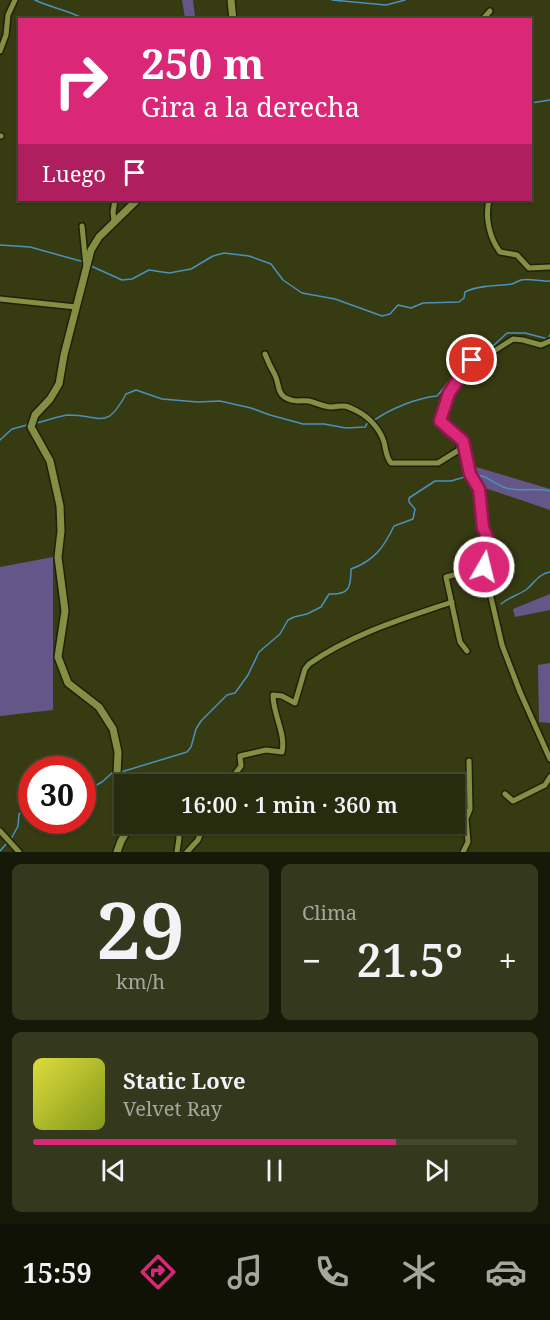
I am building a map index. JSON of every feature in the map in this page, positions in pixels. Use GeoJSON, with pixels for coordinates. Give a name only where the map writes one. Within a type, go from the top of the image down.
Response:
{"type":"FeatureCollection","features":[{"type":"Feature","properties":{"kind":"main road"},"geometry":{"type":"LineString","coordinates":[[231,0],[233,18]]}},
{"type":"Feature","properties":{"kind":"main road"},"geometry":{"type":"LineString","coordinates":[[117,774],[117,744],[113,729],[99,707],[68,683],[58,657],[65,611],[58,557],[61,531],[60,506],[53,470],[31,427],[35,415],[50,399],[59,384],[86,266],[95,242],[136,201]]}},
{"type":"Feature","properties":{"kind":"main road"},"geometry":{"type":"LineString","coordinates":[[117,852],[126,834]]}},
{"type":"Feature","properties":{"kind":"street"},"geometry":{"type":"LineString","coordinates":[[0,51],[6,35],[3,25],[15,0]]}},
{"type":"Feature","properties":{"kind":"street"},"geometry":{"type":"LineString","coordinates":[[484,18],[490,11]]}},
{"type":"Feature","properties":{"kind":"street"},"geometry":{"type":"LineString","coordinates":[[114,221],[115,201]]}},
{"type":"Feature","properties":{"kind":"street"},"geometry":{"type":"LineString","coordinates":[[489,201],[486,217],[500,252],[517,255],[529,268],[550,267]]}},
{"type":"Feature","properties":{"kind":"street"},"geometry":{"type":"LineString","coordinates":[[82,226],[86,266]]}},
{"type":"Feature","properties":{"kind":"street"},"geometry":{"type":"LineString","coordinates":[[0,299],[76,307]]}},
{"type":"Feature","properties":{"kind":"street"},"geometry":{"type":"LineString","coordinates":[[550,341],[542,345],[513,339],[470,362],[464,375],[449,393],[440,421],[464,442],[470,474],[479,489],[483,528],[489,541],[484,567],[502,645],[550,759]]}},
{"type":"Feature","properties":{"kind":"street"},"geometry":{"type":"LineString","coordinates":[[265,354],[278,389],[283,396],[291,401],[306,401],[333,407],[343,405],[358,411],[381,434],[391,463],[439,462],[459,450],[461,445],[459,436]]}},
{"type":"Feature","properties":{"kind":"street"},"geometry":{"type":"LineString","coordinates":[[467,651],[460,642],[446,576],[484,567]]}},
{"type":"Feature","properties":{"kind":"street"},"geometry":{"type":"LineString","coordinates":[[235,774],[241,766],[240,756],[266,750],[282,752],[284,741],[276,717],[273,695],[282,696],[295,703],[305,669],[309,664],[340,645],[385,624],[452,602]]}},
{"type":"Feature","properties":{"kind":"street"},"geometry":{"type":"LineString","coordinates":[[463,852],[468,842],[466,819],[470,809],[469,762]]}},
{"type":"Feature","properties":{"kind":"street"},"geometry":{"type":"LineString","coordinates":[[505,794],[513,801],[545,785],[550,777]]}},
{"type":"Feature","properties":{"kind":"street"},"geometry":{"type":"LineString","coordinates":[[0,831],[18,852]]}},
{"type":"Feature","properties":{"kind":"street"},"geometry":{"type":"LineString","coordinates":[[177,852],[178,834]]}},
{"type":"Feature","properties":{"kind":"street"},"geometry":{"type":"LineString","coordinates":[[187,852],[200,834]]}},
{"type":"Feature","properties":{"kind":"shaded area"},"geometry":{"type":"Polygon","coordinates":[[[182,0],[193,0],[195,17],[185,18],[182,0]]]}},
{"type":"Feature","properties":{"kind":"shaded area"},"geometry":{"type":"Polygon","coordinates":[[[476,467],[550,489],[550,510],[482,487],[476,467]]]}},
{"type":"Feature","properties":{"kind":"shaded area"},"geometry":{"type":"Polygon","coordinates":[[[53,557],[53,710],[0,716],[0,567],[53,557]]]}},
{"type":"Feature","properties":{"kind":"shaded area"},"geometry":{"type":"Polygon","coordinates":[[[550,594],[550,610],[515,617],[513,609],[550,594]]]}},
{"type":"Feature","properties":{"kind":"shaded area"},"geometry":{"type":"Polygon","coordinates":[[[550,663],[550,723],[539,722],[538,665],[550,663]]]}},
{"type":"Feature","properties":{"kind":"waterway"},"geometry":{"type":"LineString","coordinates":[[35,0],[82,18]]}},
{"type":"Feature","properties":{"kind":"waterway"},"geometry":{"type":"LineString","coordinates":[[332,0],[386,5],[405,0]]}},
{"type":"Feature","properties":{"kind":"waterway"},"geometry":{"type":"LineString","coordinates":[[90,18],[97,18]]}},
{"type":"Feature","properties":{"kind":"waterway"},"geometry":{"type":"LineString","coordinates":[[532,103],[550,100]]}},
{"type":"Feature","properties":{"kind":"waterway"},"geometry":{"type":"LineString","coordinates":[[0,245],[30,247],[84,262]]}},
{"type":"Feature","properties":{"kind":"waterway"},"geometry":{"type":"LineString","coordinates":[[91,266],[122,280],[132,279],[149,270],[169,273],[191,269],[213,256],[224,253],[249,256],[271,264],[283,280],[302,293],[335,299],[382,316],[390,314],[398,305],[411,308],[423,303],[459,302],[464,298],[465,292],[476,288],[512,284],[521,280],[550,281]]}},
{"type":"Feature","properties":{"kind":"waterway"},"geometry":{"type":"LineString","coordinates":[[373,421],[404,405],[437,396],[458,371],[459,360],[463,355],[493,346],[507,333],[525,333],[548,339],[550,335]]}},
{"type":"Feature","properties":{"kind":"waterway"},"geometry":{"type":"LineString","coordinates":[[36,423],[68,415],[108,417],[119,406],[126,394],[136,390],[162,399],[220,401],[303,424],[324,424],[346,428],[365,427],[368,422]]}},
{"type":"Feature","properties":{"kind":"waterway"},"geometry":{"type":"LineString","coordinates":[[0,440],[12,429],[27,425]]}},
{"type":"Feature","properties":{"kind":"waterway"},"geometry":{"type":"LineString","coordinates":[[473,475],[485,477],[508,489],[550,491]]}},
{"type":"Feature","properties":{"kind":"waterway"},"geometry":{"type":"LineString","coordinates":[[121,772],[187,752],[201,721],[227,695],[235,693],[248,675],[259,652],[280,634],[288,620],[321,607],[329,594],[345,592],[349,586],[351,569],[372,557],[394,526],[413,519],[415,509],[409,502],[409,498],[435,481],[451,481],[468,476]]}},
{"type":"Feature","properties":{"kind":"waterway"},"geometry":{"type":"LineString","coordinates":[[501,604],[527,589],[543,574],[550,572]]}},
{"type":"Feature","properties":{"kind":"waterway"},"geometry":{"type":"LineString","coordinates":[[96,785],[112,773]]}},
{"type":"Feature","properties":{"kind":"waterway"},"geometry":{"type":"LineString","coordinates":[[11,839],[18,826]]}},
{"type":"Feature","properties":{"kind":"waterway"},"geometry":{"type":"LineString","coordinates":[[0,851],[7,843]]}},
{"type":"Feature","properties":{"kind":"route"},"geometry":{"type":"LineString","coordinates":[[472,360],[464,375],[449,393],[440,421],[463,441],[470,474],[479,489],[483,528],[489,541],[484,567]]}}]}
